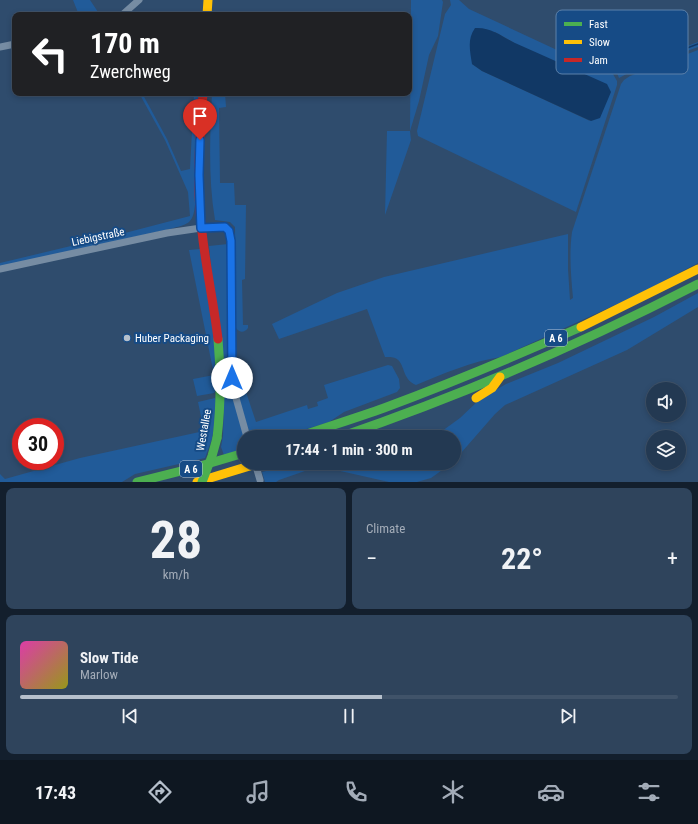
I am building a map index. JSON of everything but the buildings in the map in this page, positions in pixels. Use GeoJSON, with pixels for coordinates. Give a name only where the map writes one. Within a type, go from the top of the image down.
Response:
{"type":"FeatureCollection","features":[{"type":"Feature","properties":{"kind":"main road","name":"Westallee"},"geometry":{"type":"LineString","coordinates":[[202,96],[199,175],[201,228],[218,335],[221,365],[220,414],[217,438],[202,482]]}},
{"type":"Feature","properties":{"kind":"main road","name":"A 6"},"geometry":{"type":"LineString","coordinates":[[319,430],[404,401],[492,365],[603,317],[698,269]]}},
{"type":"Feature","properties":{"kind":"main road","name":"A 6"},"geometry":{"type":"LineString","coordinates":[[359,430],[501,376],[610,328],[698,284]]}},
{"type":"Feature","properties":{"kind":"main road"},"geometry":{"type":"LineString","coordinates":[[476,398],[492,388],[501,376]]}},
{"type":"Feature","properties":{"kind":"main road","name":"A 6"},"geometry":{"type":"LineString","coordinates":[[137,482],[237,456]]}},
{"type":"Feature","properties":{"kind":"main road","name":"A 6"},"geometry":{"type":"LineString","coordinates":[[197,482],[237,470]]}},
{"type":"Feature","properties":{"kind":"street"},"geometry":{"type":"LineString","coordinates":[[125,12],[139,0]]}},
{"type":"Feature","properties":{"kind":"street"},"geometry":{"type":"LineString","coordinates":[[0,47],[12,45]]}},
{"type":"Feature","properties":{"kind":"street","name":"Liebigstraße"},"geometry":{"type":"LineString","coordinates":[[0,269],[166,233],[201,228],[225,227],[229,231],[231,241],[232,378],[234,391],[245,430]]}},
{"type":"Feature","properties":{"kind":"street"},"geometry":{"type":"LineString","coordinates":[[257,470],[261,481]]}},
{"type":"Feature","properties":{"kind":"shaded area"},"geometry":{"type":"Polygon","coordinates":[[[73,0],[90,0],[98,12],[78,12],[73,0]]]}},
{"type":"Feature","properties":{"kind":"shaded area"},"geometry":{"type":"Polygon","coordinates":[[[411,0],[442,0],[443,2],[438,36],[429,55],[419,101],[410,131],[410,96],[412,96],[411,0]]]}},
{"type":"Feature","properties":{"kind":"shaded area"},"geometry":{"type":"Polygon","coordinates":[[[450,0],[459,0],[469,9],[556,50],[556,74],[613,74],[617,81],[617,85],[576,212],[418,136],[417,131],[445,14],[451,5],[450,0]],[[495,32],[472,64],[482,71],[590,121],[513,42],[495,32]]]}},
{"type":"Feature","properties":{"kind":"shaded area"},"geometry":{"type":"Polygon","coordinates":[[[475,28],[487,29],[556,61],[556,74],[585,74],[607,84],[611,92],[600,118],[591,121],[482,71],[472,64],[470,41],[472,32],[475,28]]]}},
{"type":"Feature","properties":{"kind":"shaded area"},"geometry":{"type":"Polygon","coordinates":[[[698,42],[698,47],[688,51],[688,46],[698,42]]]}},
{"type":"Feature","properties":{"kind":"shaded area"},"geometry":{"type":"Polygon","coordinates":[[[698,50],[698,263],[637,295],[501,357],[468,365],[416,385],[408,379],[401,363],[398,360],[385,357],[367,309],[279,339],[272,324],[337,293],[384,277],[568,234],[570,300],[573,298],[570,257],[572,232],[621,84],[624,80],[635,74],[688,74],[688,54],[698,50]]]}},
{"type":"Feature","properties":{"kind":"shaded area"},"geometry":{"type":"Polygon","coordinates":[[[617,74],[626,74],[619,78],[617,74]]]}},
{"type":"Feature","properties":{"kind":"shaded area"},"geometry":{"type":"Polygon","coordinates":[[[141,96],[144,96],[167,139],[181,171],[190,169],[194,96],[199,96],[195,205],[193,216],[188,223],[170,229],[0,267],[0,263],[190,216],[188,192],[165,140],[141,96]]]}},
{"type":"Feature","properties":{"kind":"shaded area"},"geometry":{"type":"Polygon","coordinates":[[[212,96],[225,96],[226,107],[219,108],[220,183],[234,183],[235,205],[246,205],[245,279],[242,280],[243,325],[248,325],[248,328],[242,332],[236,328],[235,227],[230,222],[215,220],[211,188],[212,96]]]}},
{"type":"Feature","properties":{"kind":"shaded area"},"geometry":{"type":"Polygon","coordinates":[[[387,131],[410,131],[411,140],[385,215],[387,131]]]}},
{"type":"Feature","properties":{"kind":"shaded area"},"geometry":{"type":"Polygon","coordinates":[[[228,244],[230,379],[242,430],[237,430],[237,451],[224,455],[221,447],[223,436],[224,402],[209,246],[228,244]]]}},
{"type":"Feature","properties":{"kind":"shaded area"},"geometry":{"type":"Polygon","coordinates":[[[200,249],[215,335],[218,388],[214,393],[197,396],[193,379],[214,375],[189,250],[200,249]]]}},
{"type":"Feature","properties":{"kind":"shaded area"},"geometry":{"type":"Polygon","coordinates":[[[698,293],[698,307],[627,350],[505,405],[495,414],[461,453],[461,430],[444,430],[460,418],[479,400],[506,384],[558,363],[654,317],[698,293]]]}},
{"type":"Feature","properties":{"kind":"shaded area"},"geometry":{"type":"Polygon","coordinates":[[[236,362],[256,422],[307,405],[308,409],[318,406],[317,402],[328,398],[324,385],[388,365],[392,366],[399,379],[400,388],[397,392],[344,412],[329,422],[303,430],[249,430],[236,391],[234,378],[236,362]]]}},
{"type":"Feature","properties":{"kind":"shaded area"},"geometry":{"type":"Polygon","coordinates":[[[215,398],[218,403],[212,439],[205,458],[135,474],[122,482],[0,482],[0,474],[5,479],[37,470],[64,470],[64,462],[80,458],[204,431],[198,402],[215,398]]]}},
{"type":"Feature","properties":{"kind":"shaded area"},"geometry":{"type":"Polygon","coordinates":[[[270,470],[312,470],[305,471],[276,482],[265,482],[262,472],[270,470]]]}},
{"type":"Feature","properties":{"kind":"shaded area"},"geometry":{"type":"Polygon","coordinates":[[[336,470],[442,470],[431,478],[417,482],[389,482],[336,470]]]}},
{"type":"Feature","properties":{"kind":"waterway"},"geometry":{"type":"LineString","coordinates":[[688,48],[698,44]]}},
{"type":"Feature","properties":{"kind":"traffic: fast"},"geometry":{"type":"LineString","coordinates":[[360,430],[432,404],[522,367],[611,327],[698,284]]}},
{"type":"Feature","properties":{"kind":"traffic: fast"},"geometry":{"type":"LineString","coordinates":[[319,430],[434,389],[581,327]]}},
{"type":"Feature","properties":{"kind":"traffic: fast"},"geometry":{"type":"LineString","coordinates":[[217,438],[220,389],[218,339]]}},
{"type":"Feature","properties":{"kind":"traffic: fast"},"geometry":{"type":"LineString","coordinates":[[202,482],[217,438]]}},
{"type":"Feature","properties":{"kind":"traffic: fast"},"geometry":{"type":"LineString","coordinates":[[137,482],[237,455]]}},
{"type":"Feature","properties":{"kind":"traffic: slow"},"geometry":{"type":"LineString","coordinates":[[207,12],[208,0]]}},
{"type":"Feature","properties":{"kind":"traffic: slow"},"geometry":{"type":"LineString","coordinates":[[581,327],[698,269]]}},
{"type":"Feature","properties":{"kind":"traffic: slow"},"geometry":{"type":"LineString","coordinates":[[476,398],[492,388],[500,377]]}},
{"type":"Feature","properties":{"kind":"traffic: slow"},"geometry":{"type":"LineString","coordinates":[[197,482],[237,470]]}},
{"type":"Feature","properties":{"kind":"traffic: jam"},"geometry":{"type":"LineString","coordinates":[[203,96],[200,138],[199,197],[203,244],[218,339]]}},
{"type":"Feature","properties":{"kind":"place","name":"Huber Packaging"},"geometry":{"type":"Point","coordinates":[127,338]}},
{"type":"Feature","properties":{"kind":"route"},"geometry":{"type":"LineString","coordinates":[[200,140],[199,175],[201,228],[225,227],[229,231],[231,241],[232,378]]}}]}
